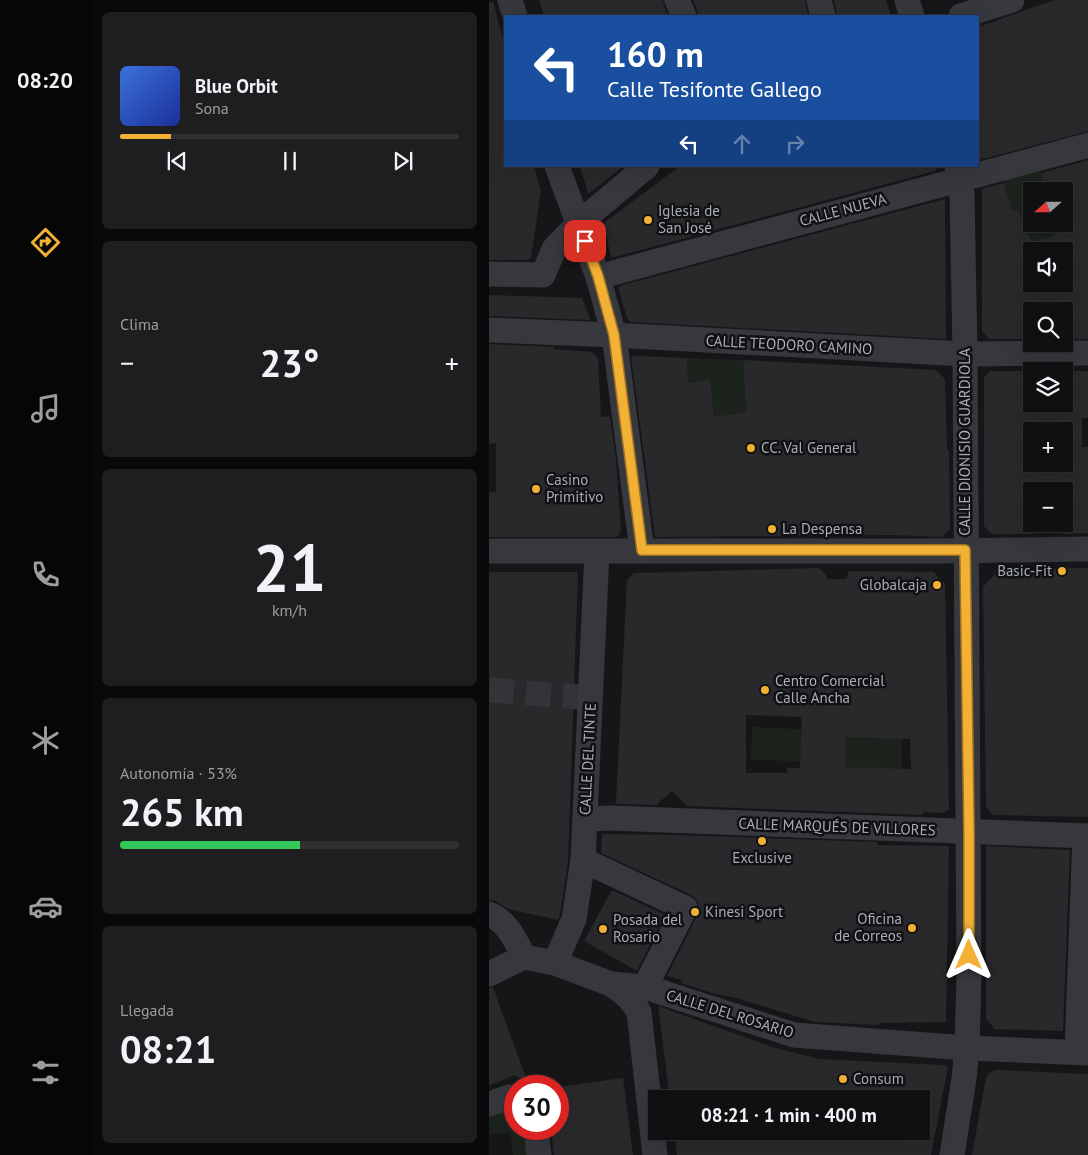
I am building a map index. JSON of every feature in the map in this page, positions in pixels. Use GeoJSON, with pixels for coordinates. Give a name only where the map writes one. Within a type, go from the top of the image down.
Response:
{"type":"FeatureCollection","features":[{"type":"Feature","properties":{"kind":"street"},"geometry":{"type":"LineString","coordinates":[[677,0],[684,15]]}},
{"type":"Feature","properties":{"kind":"street"},"geometry":{"type":"LineString","coordinates":[[819,0],[823,15]]}},
{"type":"Feature","properties":{"kind":"street"},"geometry":{"type":"LineString","coordinates":[[907,0],[912,15]]}},
{"type":"Feature","properties":{"kind":"street"},"geometry":{"type":"LineString","coordinates":[[964,15],[1012,0]]}},
{"type":"Feature","properties":{"kind":"street","name":"CALLE NUEVA"},"geometry":{"type":"LineString","coordinates":[[598,276],[959,172],[1088,144]]}},
{"type":"Feature","properties":{"kind":"street"},"geometry":{"type":"LineString","coordinates":[[557,167],[598,276],[614,335],[642,550]]}},
{"type":"Feature","properties":{"kind":"street"},"geometry":{"type":"LineString","coordinates":[[489,274],[543,275],[554,249],[578,224],[646,167]]}},
{"type":"Feature","properties":{"kind":"street","name":"CALLE DIONISIO GUARDIOLA"},"geometry":{"type":"LineString","coordinates":[[952,1155],[965,1070],[969,975],[965,354],[959,172]]}},
{"type":"Feature","properties":{"kind":"street","name":"CALLE TEODORO CAMINO"},"geometry":{"type":"LineString","coordinates":[[489,330],[965,354],[1088,353]]}},
{"type":"Feature","properties":{"kind":"street"},"geometry":{"type":"LineString","coordinates":[[489,551],[1088,549]]}},
{"type":"Feature","properties":{"kind":"street","name":"CALLE DEL TINTE"},"geometry":{"type":"LineString","coordinates":[[555,963],[574,919],[583,860],[597,551]]}},
{"type":"Feature","properties":{"kind":"street","name":"CALLE MARQUÉS DE VILLORES"},"geometry":{"type":"LineString","coordinates":[[585,819],[611,818],[1087,836]]}},
{"type":"Feature","properties":{"kind":"street"},"geometry":{"type":"LineString","coordinates":[[1083,1053],[1087,836]]}},
{"type":"Feature","properties":{"kind":"street"},"geometry":{"type":"LineString","coordinates":[[583,860],[685,908],[645,987]]}},
{"type":"Feature","properties":{"kind":"street"},"geometry":{"type":"LineString","coordinates":[[489,914],[503,923],[514,937],[524,957],[489,974]]}},
{"type":"Feature","properties":{"kind":"street","name":"CALLE DEL ROSARIO"},"geometry":{"type":"LineString","coordinates":[[524,957],[555,963],[611,984],[645,987],[794,1035],[967,1048],[1083,1053]]}},
{"type":"Feature","properties":{"kind":"street"},"geometry":{"type":"LineString","coordinates":[[611,984],[627,995],[639,1012],[655,1155]]}},
{"type":"Feature","properties":{"kind":"street"},"geometry":{"type":"LineString","coordinates":[[489,1104],[504,1099]]}},
{"type":"Feature","properties":{"kind":"street"},"geometry":{"type":"LineString","coordinates":[[538,1140],[539,1155]]}},
{"type":"Feature","properties":{"kind":"shaded area"},"geometry":{"type":"Polygon","coordinates":[[[1039,167],[1043,182],[1023,182],[1023,222],[1019,210],[1012,210],[1003,177],[1039,167]]]}},
{"type":"Feature","properties":{"kind":"shaded area"},"geometry":{"type":"Polygon","coordinates":[[[1028,232],[1054,232],[1055,235],[1032,242],[1028,232]]]}},
{"type":"Feature","properties":{"kind":"shaded area"},"geometry":{"type":"Polygon","coordinates":[[[687,358],[743,360],[746,413],[714,416],[710,380],[688,384],[687,358]]]}},
{"type":"Feature","properties":{"kind":"shaded area"},"geometry":{"type":"Polygon","coordinates":[[[752,727],[802,729],[801,761],[751,760],[752,727]]]}},
{"type":"Feature","properties":{"kind":"shaded area"},"geometry":{"type":"Polygon","coordinates":[[[846,737],[902,738],[902,769],[846,767],[846,737]]]}},
{"type":"Feature","properties":{"kind":"shaded area"},"geometry":{"type":"Polygon","coordinates":[[[504,1108],[504,1134],[489,1135],[489,1110],[504,1108]]]}},
{"type":"Feature","properties":{"kind":"shaded area"},"geometry":{"type":"Polygon","coordinates":[[[512,1140],[530,1140],[532,1155],[513,1155],[512,1140]]]}},
{"type":"Feature","properties":{"kind":"building"},"geometry":{"type":"Polygon","coordinates":[[[539,0],[663,0],[668,15],[544,15],[539,0]]]}},
{"type":"Feature","properties":{"kind":"building"},"geometry":{"type":"Polygon","coordinates":[[[693,0],[805,0],[808,15],[698,15],[693,0]]]}},
{"type":"Feature","properties":{"kind":"building"},"geometry":{"type":"Polygon","coordinates":[[[834,0],[886,0],[891,15],[837,15],[834,0]]]}},
{"type":"Feature","properties":{"kind":"building"},"geometry":{"type":"Polygon","coordinates":[[[1054,0],[1089,0],[1089,131],[979,160],[979,27],[1054,0]]]}},
{"type":"Feature","properties":{"kind":"building"},"geometry":{"type":"Polygon","coordinates":[[[493,2],[504,42],[504,167],[534,167],[541,191],[531,257],[528,260],[489,260],[489,3],[493,2]]]}},
{"type":"Feature","properties":{"kind":"building"},"geometry":{"type":"Polygon","coordinates":[[[1089,160],[1089,339],[1073,339],[1073,302],[1023,302],[1023,339],[990,339],[982,332],[982,189],[1004,183],[1012,210],[1019,210],[1023,232],[1028,233],[1032,242],[1055,235],[1054,232],[1073,232],[1073,182],[1044,182],[1041,173],[1089,160]]]}},
{"type":"Feature","properties":{"kind":"building"},"geometry":{"type":"Polygon","coordinates":[[[580,167],[623,167],[588,194],[580,167]]]}},
{"type":"Feature","properties":{"kind":"building"},"geometry":{"type":"Polygon","coordinates":[[[679,167],[937,167],[935,171],[611,258],[604,223],[679,167]]]}},
{"type":"Feature","properties":{"kind":"building"},"geometry":{"type":"Polygon","coordinates":[[[945,199],[946,339],[631,322],[627,318],[619,286],[945,199]]]}},
{"type":"Feature","properties":{"kind":"building"},"geometry":{"type":"Polygon","coordinates":[[[489,295],[582,298],[590,318],[589,320],[489,316],[489,295]]]}},
{"type":"Feature","properties":{"kind":"building"},"geometry":{"type":"Polygon","coordinates":[[[489,344],[555,347],[553,349],[592,352],[598,358],[601,417],[610,416],[616,460],[621,531],[617,537],[489,537],[489,492],[496,492],[496,443],[489,444],[489,344]]]}},
{"type":"Feature","properties":{"kind":"building"},"geometry":{"type":"Polygon","coordinates":[[[631,357],[687,358],[688,383],[710,380],[714,416],[746,413],[743,360],[936,370],[945,379],[947,450],[949,451],[950,529],[942,537],[893,535],[655,537],[631,357]]]}},
{"type":"Feature","properties":{"kind":"building"},"geometry":{"type":"Polygon","coordinates":[[[991,371],[1023,371],[1023,412],[1073,412],[1073,371],[1089,371],[1089,418],[1082,418],[1082,447],[1089,447],[1089,533],[1064,534],[1064,532],[1073,532],[1073,482],[1023,482],[1023,532],[1031,532],[1031,534],[992,534],[984,526],[984,377],[991,371]]]}},
{"type":"Feature","properties":{"kind":"building"},"geometry":{"type":"Polygon","coordinates":[[[818,568],[822,570],[828,579],[847,579],[848,571],[934,572],[945,583],[949,809],[944,813],[923,812],[923,815],[687,806],[672,791],[656,805],[618,804],[616,802],[627,580],[634,573],[818,568]],[[746,715],[746,773],[787,773],[787,768],[800,768],[802,717],[746,715]],[[846,737],[846,767],[911,769],[910,739],[846,737]]]}},
{"type":"Feature","properties":{"kind":"building"},"geometry":{"type":"Polygon","coordinates":[[[1089,568],[1089,817],[992,815],[986,806],[983,587],[1000,569],[1089,568]]]}},
{"type":"Feature","properties":{"kind":"building"},"geometry":{"type":"Polygon","coordinates":[[[489,572],[578,572],[568,863],[558,920],[508,909],[496,901],[489,900],[489,572]]]}},
{"type":"Feature","properties":{"kind":"building"},"geometry":{"type":"Polygon","coordinates":[[[602,834],[676,835],[877,842],[877,845],[949,846],[946,1022],[879,1023],[879,1025],[815,1022],[736,998],[715,994],[681,983],[682,980],[667,976],[698,914],[697,900],[691,895],[601,853],[602,834]]]}},
{"type":"Feature","properties":{"kind":"building"},"geometry":{"type":"Polygon","coordinates":[[[986,846],[1070,850],[1063,1031],[995,1029],[986,1019],[986,846]]]}},
{"type":"Feature","properties":{"kind":"building","name":"Posada del Rosario"},"geometry":{"type":"Polygon","coordinates":[[[612,890],[665,915],[637,971],[584,941],[612,890]]]}},
{"type":"Feature","properties":{"kind":"building"},"geometry":{"type":"Polygon","coordinates":[[[493,987],[525,1075],[504,1075],[504,1080],[489,1086],[489,988],[493,987]]]}},
{"type":"Feature","properties":{"kind":"building"},"geometry":{"type":"Polygon","coordinates":[[[658,1006],[772,1047],[819,1059],[943,1065],[948,1067],[931,1155],[677,1155],[675,1140],[930,1140],[930,1090],[669,1090],[658,1006]]]}},
{"type":"Feature","properties":{"kind":"building"},"geometry":{"type":"Polygon","coordinates":[[[997,1070],[1089,1074],[1089,1155],[972,1155],[986,1077],[991,1072],[997,1070]]]}},
{"type":"Feature","properties":{"kind":"building"},"geometry":{"type":"Polygon","coordinates":[[[623,1078],[633,1155],[554,1155],[552,1140],[569,1140],[569,1085],[623,1078]]]}},
{"type":"Feature","properties":{"kind":"tunnel"},"geometry":{"type":"LineString","coordinates":[[489,690],[591,698]]}},
{"type":"Feature","properties":{"kind":"place","name":"Iglesia de San José"},"geometry":{"type":"Point","coordinates":[648,220]}},
{"type":"Feature","properties":{"kind":"place","name":"CC. Val General"},"geometry":{"type":"Point","coordinates":[751,448]}},
{"type":"Feature","properties":{"kind":"place","name":"Casino Primitivo"},"geometry":{"type":"Point","coordinates":[536,489]}},
{"type":"Feature","properties":{"kind":"place","name":"La Despensa"},"geometry":{"type":"Point","coordinates":[772,529]}},
{"type":"Feature","properties":{"kind":"place","name":"Basic-Fit"},"geometry":{"type":"Point","coordinates":[1062,571]}},
{"type":"Feature","properties":{"kind":"place","name":"Globalcaja"},"geometry":{"type":"Point","coordinates":[937,585]}},
{"type":"Feature","properties":{"kind":"place","name":"Centro Comercial Calle Ancha"},"geometry":{"type":"Point","coordinates":[765,690]}},
{"type":"Feature","properties":{"kind":"place","name":"Exclusive"},"geometry":{"type":"Point","coordinates":[762,841]}},
{"type":"Feature","properties":{"kind":"place","name":"Kinesi Sport"},"geometry":{"type":"Point","coordinates":[695,912]}},
{"type":"Feature","properties":{"kind":"place","name":"Oficina de Correos"},"geometry":{"type":"Point","coordinates":[912,928]}},
{"type":"Feature","properties":{"kind":"place","name":"Posada del Rosario"},"geometry":{"type":"Point","coordinates":[603,929]}},
{"type":"Feature","properties":{"kind":"place","name":"Consum"},"geometry":{"type":"Point","coordinates":[843,1079]}},
{"type":"Feature","properties":{"kind":"route"},"geometry":{"type":"LineString","coordinates":[[585,241],[598,276],[614,335],[642,550],[965,550],[969,955]]}}]}
